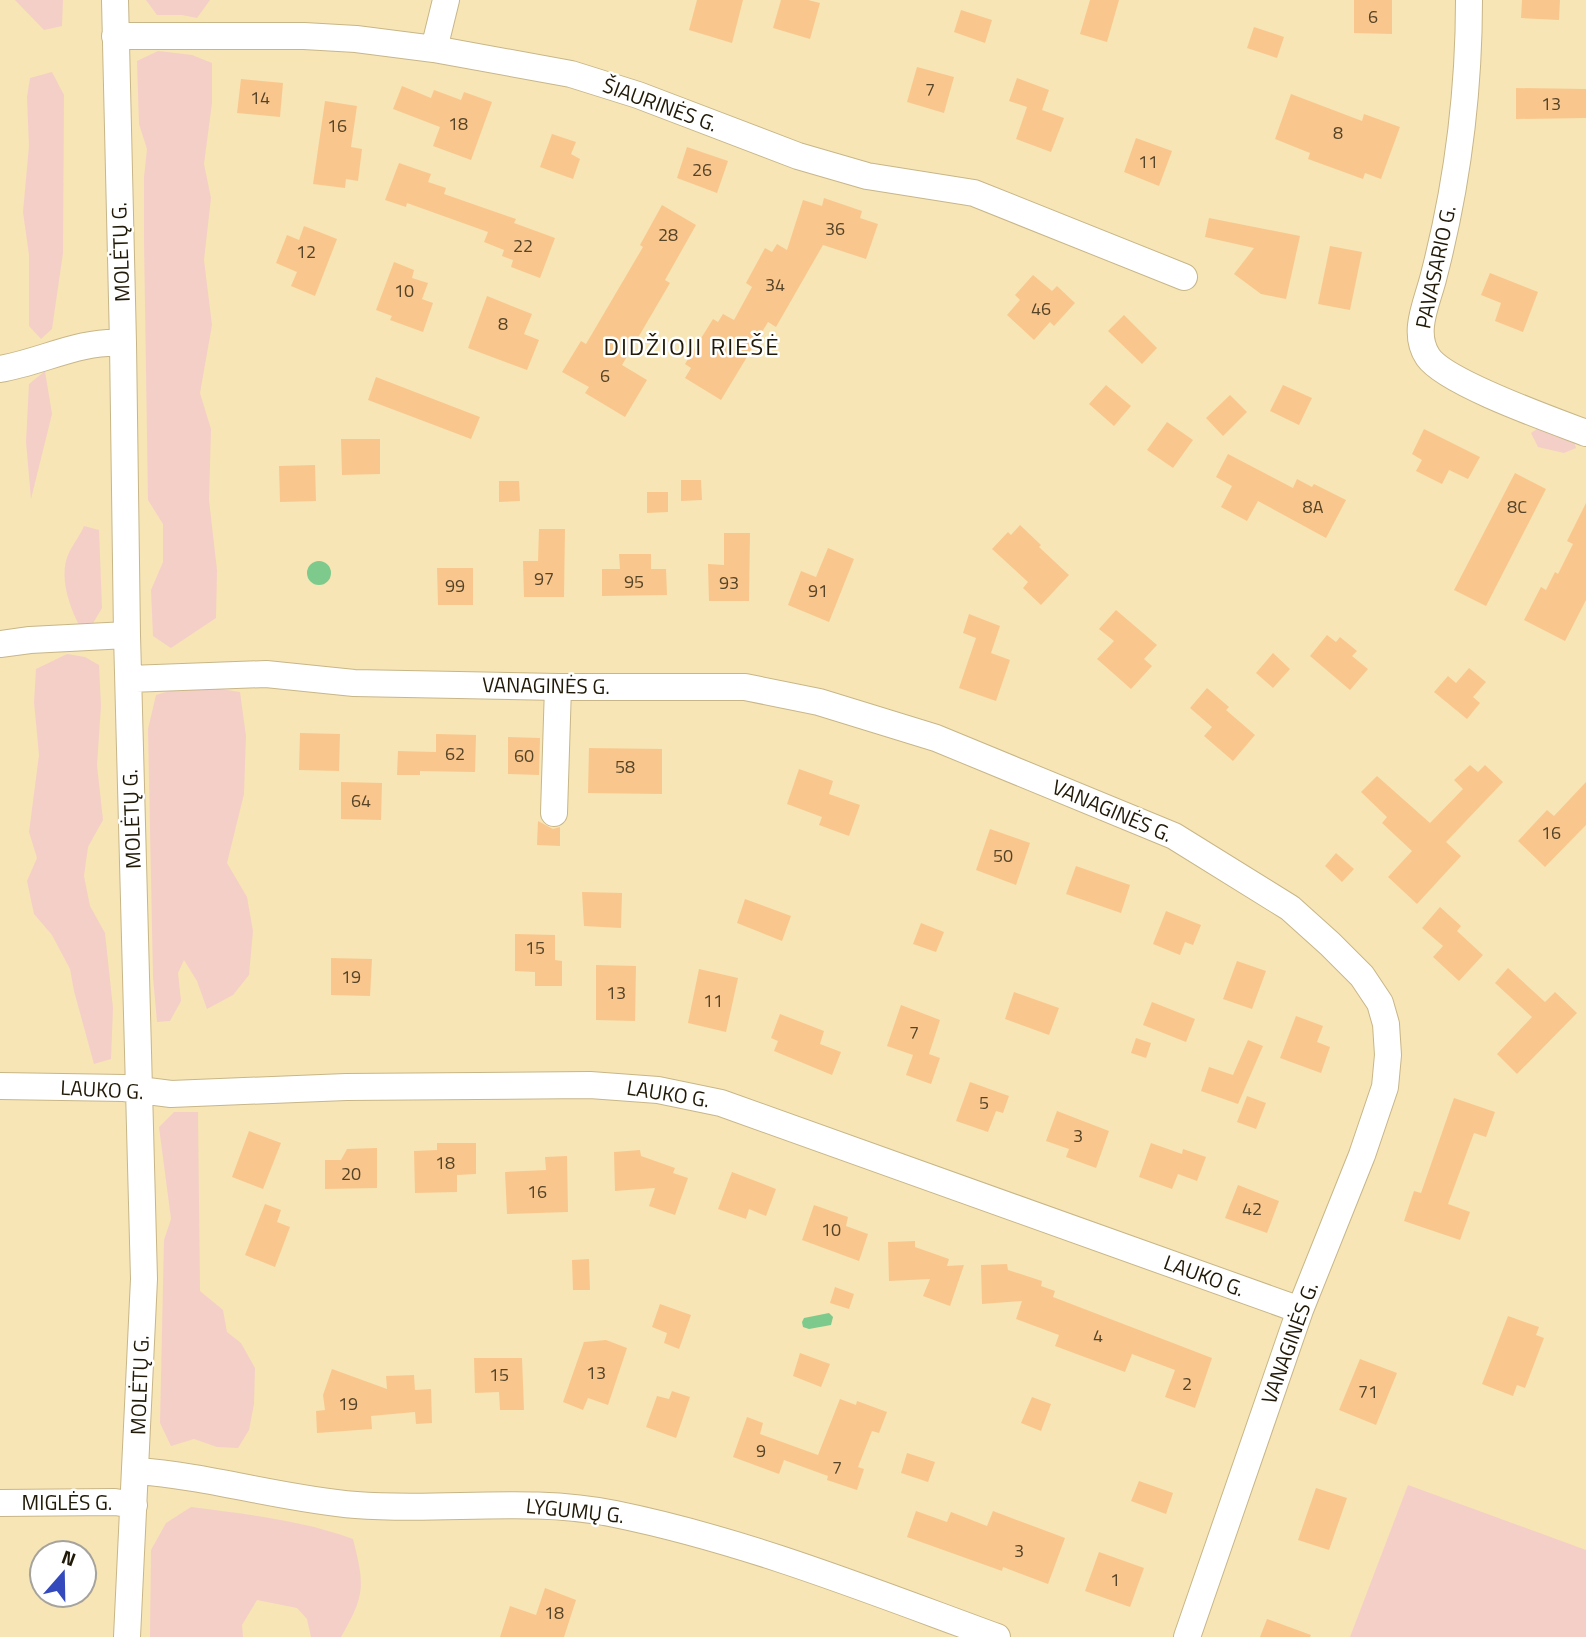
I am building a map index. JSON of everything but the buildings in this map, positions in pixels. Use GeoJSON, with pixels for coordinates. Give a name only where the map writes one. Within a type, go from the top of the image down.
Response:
{"type":"FeatureCollection","features":[{"type":"Feature","properties":{"kind":"street","name":"MOLĖTŲ G."},"geometry":{"type":"LineString","coordinates":[[114,0],[144,1279],[127,1637]]}},
{"type":"Feature","properties":{"kind":"street"},"geometry":{"type":"LineString","coordinates":[[434,49],[446,0]]}},
{"type":"Feature","properties":{"kind":"street","name":"PAVASARIO G."},"geometry":{"type":"LineString","coordinates":[[1469,0],[1465,91],[1456,166],[1441,245],[1424,305],[1420,328],[1422,342],[1427,356],[1437,367],[1461,381],[1586,433]]}},
{"type":"Feature","properties":{"kind":"street","name":"ŠIAURINĖS G."},"geometry":{"type":"LineString","coordinates":[[115,36],[304,36],[356,39],[434,49],[570,74],[638,95],[797,156],[867,176],[974,193],[1184,277]]}},
{"type":"Feature","properties":{"kind":"street"},"geometry":{"type":"LineString","coordinates":[[0,369],[82,346],[107,342],[123,343]]}},
{"type":"Feature","properties":{"kind":"street"},"geometry":{"type":"LineString","coordinates":[[0,644],[127,635]]}},
{"type":"Feature","properties":{"kind":"street","name":"VANAGINĖS G."},"geometry":{"type":"LineString","coordinates":[[129,679],[266,674],[354,682],[558,687],[745,687],[819,702],[936,738],[1142,821],[1185,842],[1290,908],[1368,985],[1380,1003],[1386,1024],[1388,1055],[1385,1087],[1300,1310],[1187,1637]]}},
{"type":"Feature","properties":{"kind":"street"},"geometry":{"type":"LineString","coordinates":[[554,813],[558,687]]}},
{"type":"Feature","properties":{"kind":"street","name":"LAUKO G."},"geometry":{"type":"LineString","coordinates":[[0,1086],[124,1088],[171,1094],[337,1087],[590,1084],[658,1090],[722,1103],[1300,1310]]}},
{"type":"Feature","properties":{"kind":"street","name":"LYGUMŲ G."},"geometry":{"type":"LineString","coordinates":[[136,1471],[198,1479],[302,1499],[357,1505],[413,1507],[539,1504],[611,1513],[698,1532],[998,1637]]}},
{"type":"Feature","properties":{"kind":"street","name":"MIGLĖS G."},"geometry":{"type":"LineString","coordinates":[[0,1503],[106,1502],[134,1505]]}},
{"type":"Feature","properties":{"kind":"shaded area"},"geometry":{"type":"Polygon","coordinates":[[[15,0],[63,0],[62,26],[44,30],[15,0]]]}},
{"type":"Feature","properties":{"kind":"shaded area"},"geometry":{"type":"Polygon","coordinates":[[[146,0],[210,0],[197,18],[157,15],[146,0]]]}},
{"type":"Feature","properties":{"kind":"shaded area"},"geometry":{"type":"Polygon","coordinates":[[[158,51],[192,55],[212,63],[212,103],[204,164],[211,198],[204,260],[212,325],[200,393],[211,429],[209,500],[217,570],[216,618],[171,648],[153,636],[151,590],[163,562],[163,524],[148,500],[144,242],[147,149],[139,124],[137,61],[158,51]]]}},
{"type":"Feature","properties":{"kind":"shaded area"},"geometry":{"type":"Polygon","coordinates":[[[52,72],[64,95],[63,253],[52,329],[41,339],[29,326],[29,255],[23,212],[29,146],[27,97],[30,78],[52,72]]]}},
{"type":"Feature","properties":{"kind":"shaded area"},"geometry":{"type":"Polygon","coordinates":[[[45,371],[52,414],[31,499],[26,442],[29,384],[45,371]]]}},
{"type":"Feature","properties":{"kind":"shaded area"},"geometry":{"type":"Polygon","coordinates":[[[1541,426],[1573,437],[1576,448],[1564,453],[1538,447],[1531,433],[1541,426]]]}},
{"type":"Feature","properties":{"kind":"shaded area"},"geometry":{"type":"Polygon","coordinates":[[[84,526],[99,530],[102,608],[92,625],[79,625],[65,582],[68,555],[84,526]]]}},
{"type":"Feature","properties":{"kind":"shaded area"},"geometry":{"type":"Polygon","coordinates":[[[319,561],[328,564],[331,573],[328,582],[319,585],[310,582],[307,573],[310,564],[319,561]]]}},
{"type":"Feature","properties":{"kind":"shaded area"},"geometry":{"type":"Polygon","coordinates":[[[67,654],[85,657],[99,665],[101,706],[97,765],[103,820],[88,847],[84,876],[90,906],[105,933],[113,1008],[111,1059],[94,1064],[70,969],[52,935],[34,914],[27,881],[37,858],[29,832],[39,755],[34,702],[36,669],[67,654]]]}},
{"type":"Feature","properties":{"kind":"shaded area"},"geometry":{"type":"Polygon","coordinates":[[[207,687],[240,692],[246,736],[244,794],[227,863],[247,897],[253,931],[249,975],[233,995],[207,1009],[197,981],[184,960],[178,973],[181,1001],[170,1021],[157,1022],[153,977],[148,729],[156,695],[179,688],[207,687]]]}},
{"type":"Feature","properties":{"kind":"shaded area"},"geometry":{"type":"Polygon","coordinates":[[[174,1112],[198,1112],[200,1291],[223,1310],[227,1332],[241,1343],[255,1368],[254,1404],[249,1430],[238,1448],[217,1447],[194,1439],[171,1446],[160,1423],[164,1240],[171,1219],[159,1127],[174,1112]]]}},
{"type":"Feature","properties":{"kind":"shaded area"},"geometry":{"type":"Polygon","coordinates":[[[829,1313],[833,1317],[831,1325],[809,1329],[803,1327],[804,1318],[829,1313]]]}},
{"type":"Feature","properties":{"kind":"shaded area"},"geometry":{"type":"Polygon","coordinates":[[[1408,1485],[1586,1550],[1586,1637],[1350,1637],[1408,1485]]]}},
{"type":"Feature","properties":{"kind":"shaded area"},"geometry":{"type":"Polygon","coordinates":[[[191,1507],[293,1522],[353,1539],[360,1568],[361,1590],[355,1611],[341,1637],[311,1637],[307,1619],[297,1608],[257,1600],[242,1625],[243,1637],[150,1637],[151,1550],[166,1523],[191,1507]]]}},
{"type":"Feature","properties":{"kind":"district","name":"DIDŽIOJI RIEŠĖ"},"geometry":{"type":"Point","coordinates":[692,347]}}]}
